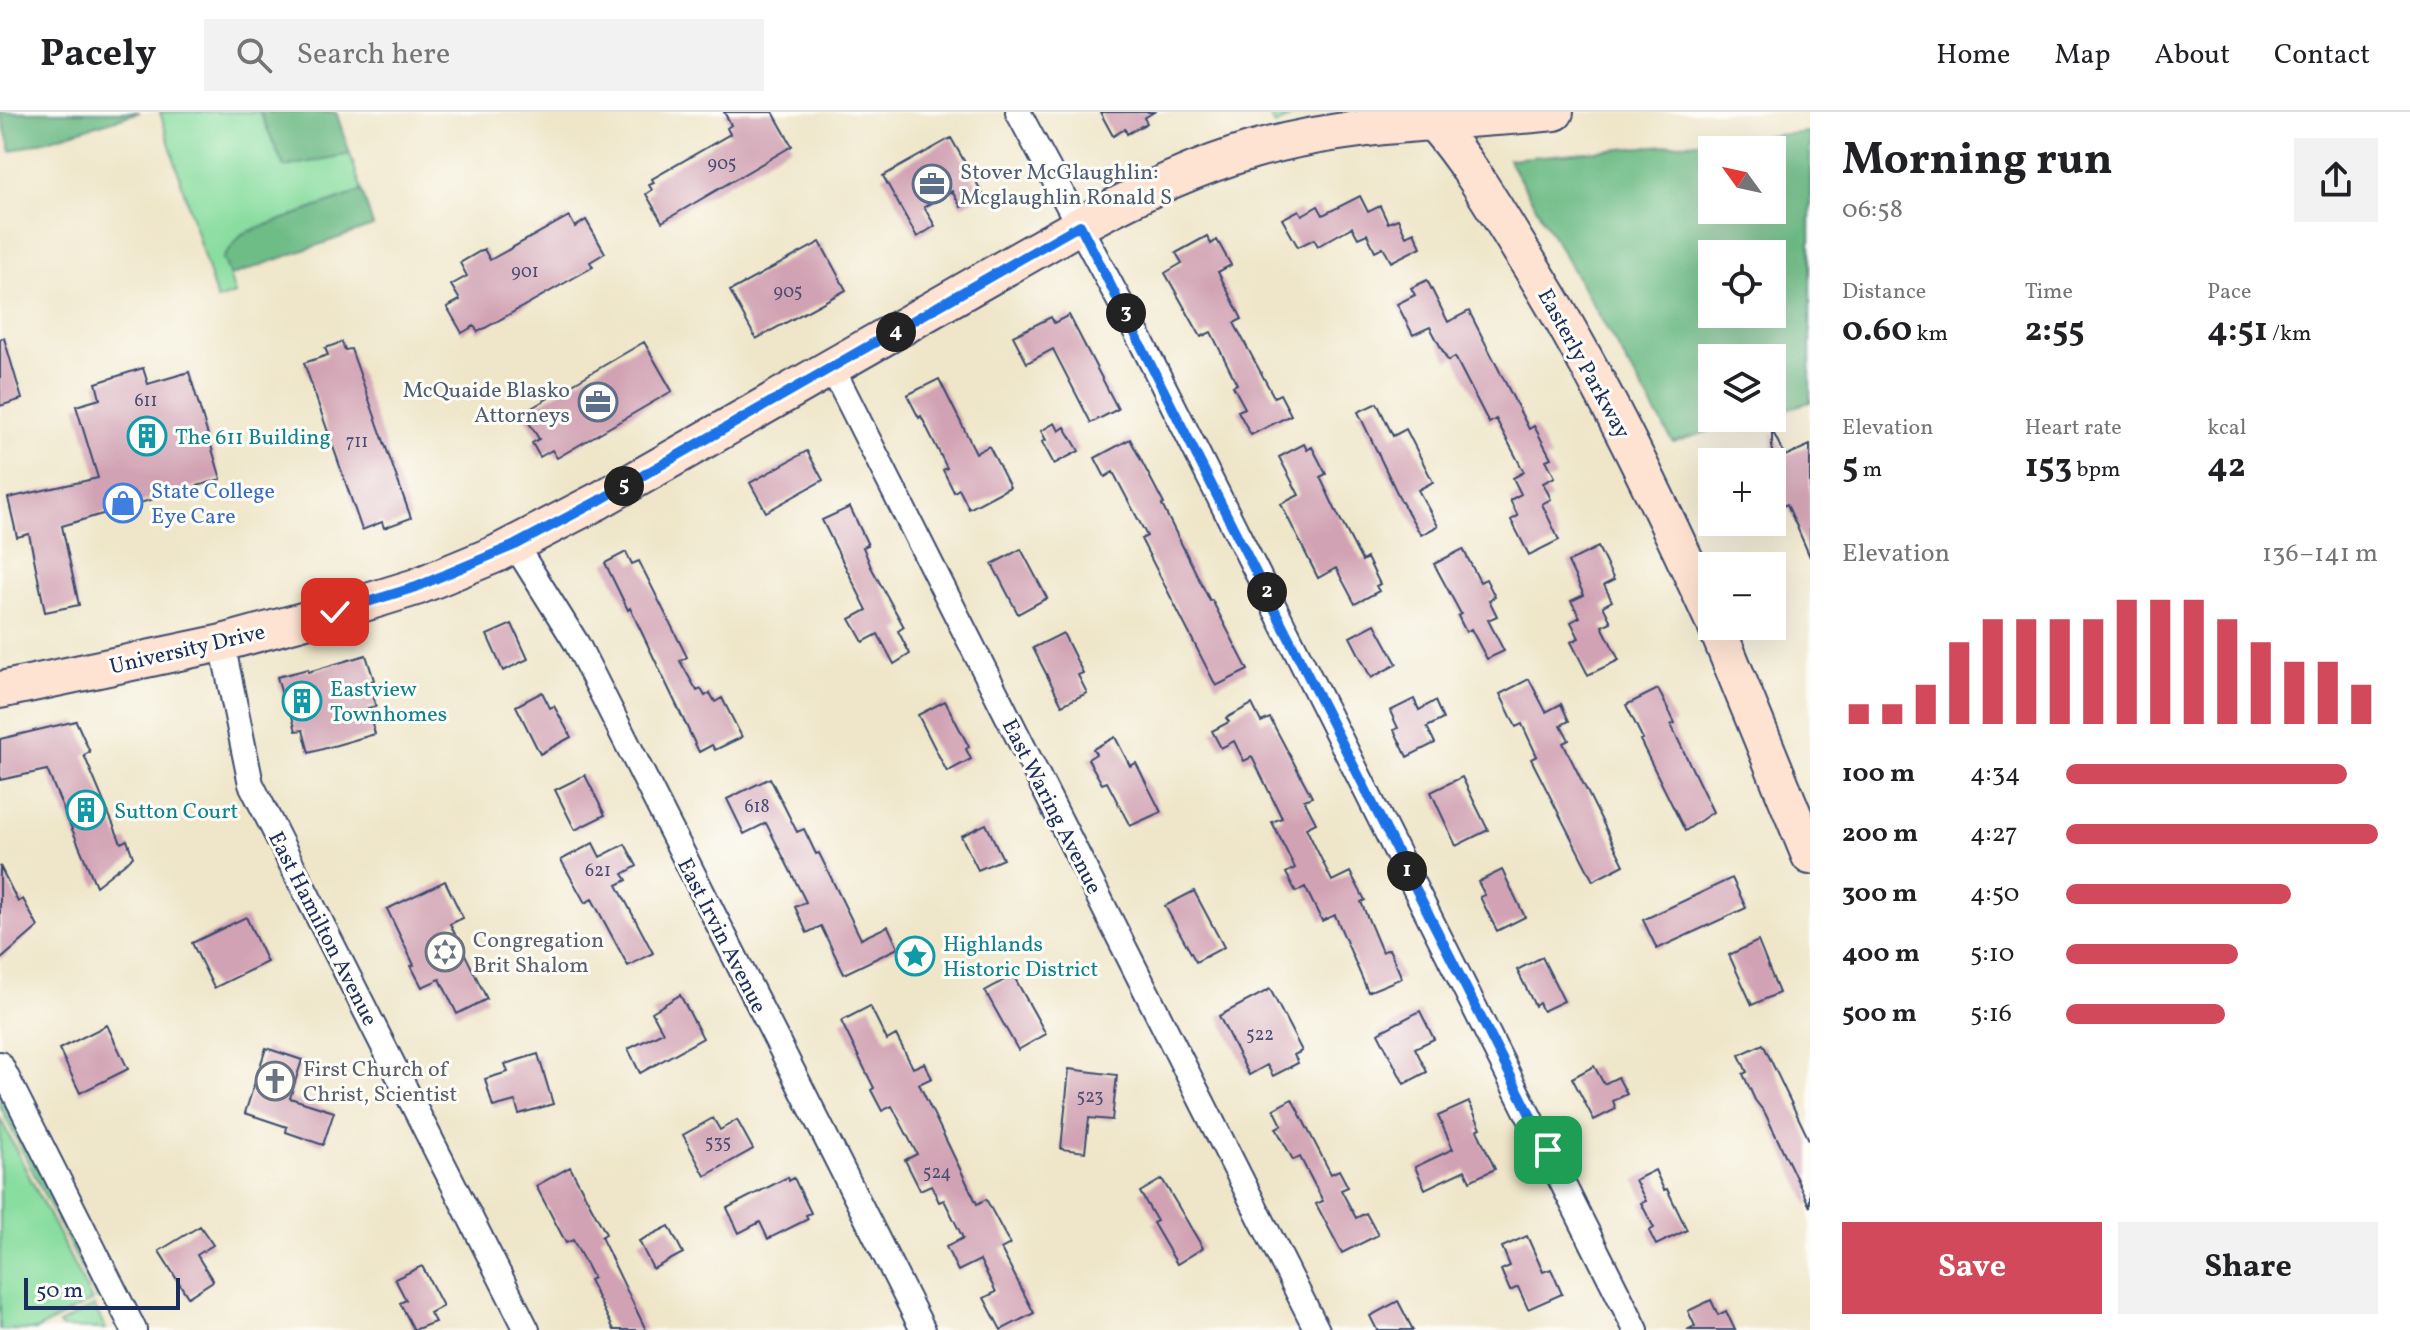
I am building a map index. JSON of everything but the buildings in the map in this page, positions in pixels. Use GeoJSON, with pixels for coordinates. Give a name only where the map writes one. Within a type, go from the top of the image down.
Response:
{"type":"FeatureCollection","features":[{"type":"Feature","properties":{"kind":"main road"},"geometry":{"type":"LineString","coordinates":[[1274,145],[1312,112]]}},
{"type":"Feature","properties":{"kind":"main road","name":"University Drive"},"geometry":{"type":"LineString","coordinates":[[0,690],[222,643],[416,587],[515,545],[600,500],[1080,225],[1207,165],[1274,145],[1429,118],[1555,112]]}},
{"type":"Feature","properties":{"kind":"main road","name":"Easterly Parkway"},"geometry":{"type":"LineString","coordinates":[[1429,118],[1459,151],[1558,312],[1624,432],[1698,588]]}},
{"type":"Feature","properties":{"kind":"main road"},"geometry":{"type":"LineString","coordinates":[[1722,640],[1810,856]]}},
{"type":"Feature","properties":{"kind":"street"},"geometry":{"type":"LineString","coordinates":[[1018,112],[1164,388],[1636,1330]]}},
{"type":"Feature","properties":{"kind":"street","name":"East Waring Avenue"},"geometry":{"type":"LineString","coordinates":[[832,368],[1317,1330]]}},
{"type":"Feature","properties":{"kind":"street","name":"East Irvin Avenue"},"geometry":{"type":"LineString","coordinates":[[515,545],[577,644],[923,1330]]}},
{"type":"Feature","properties":{"kind":"street","name":"East Hamilton Avenue"},"geometry":{"type":"LineString","coordinates":[[222,643],[251,784],[527,1330]]}},
{"type":"Feature","properties":{"kind":"street"},"geometry":{"type":"LineString","coordinates":[[0,1064],[134,1330]]}},
{"type":"Feature","properties":{"kind":"green space"},"geometry":{"type":"Polygon","coordinates":[[[0,112],[140,112],[11,151],[0,112]]]}},
{"type":"Feature","properties":{"kind":"green space"},"geometry":{"type":"Polygon","coordinates":[[[160,112],[260,112],[284,166],[350,154],[362,191],[242,234],[224,258],[235,294],[217,300],[160,112]]]}},
{"type":"Feature","properties":{"kind":"green space"},"geometry":{"type":"Polygon","coordinates":[[[260,112],[336,112],[350,154],[284,167],[260,112]]]}},
{"type":"Feature","properties":{"kind":"green space"},"geometry":{"type":"Polygon","coordinates":[[[1267,112],[1300,112],[1275,125],[1267,112]]]}},
{"type":"Feature","properties":{"kind":"green space"},"geometry":{"type":"Polygon","coordinates":[[[1810,132],[1810,402],[1786,409],[1786,344],[1698,344],[1698,432],[1707,432],[1673,442],[1508,159],[1698,142],[1698,224],[1786,224],[1786,136],[1765,136],[1810,132]]]}},
{"type":"Feature","properties":{"kind":"green space"},"geometry":{"type":"Polygon","coordinates":[[[362,191],[373,226],[230,276],[223,258],[242,234],[362,191]]]}},
{"type":"Feature","properties":{"kind":"green space"},"geometry":{"type":"Polygon","coordinates":[[[0,1096],[102,1296],[97,1299],[0,1106],[0,1096]]]}},
{"type":"Feature","properties":{"kind":"green space"},"geometry":{"type":"Polygon","coordinates":[[[0,1118],[92,1301],[36,1330],[0,1330],[0,1118]]]}},
{"type":"Feature","properties":{"kind":"green space"},"geometry":{"type":"Polygon","coordinates":[[[94,1306],[106,1329],[62,1328],[59,1324],[94,1306]]]}},
{"type":"Feature","properties":{"kind":"place","name":"Stover McGlaughlin: Mcglaughlin Ronald S"},"geometry":{"type":"Point","coordinates":[932,184]}},
{"type":"Feature","properties":{"kind":"place","name":"McQuaide Blasko Attorneys"},"geometry":{"type":"Point","coordinates":[598,402]}},
{"type":"Feature","properties":{"kind":"place","name":"The 611 Building"},"geometry":{"type":"Point","coordinates":[147,436]}},
{"type":"Feature","properties":{"kind":"place","name":"State College Eye Care"},"geometry":{"type":"Point","coordinates":[123,503]}},
{"type":"Feature","properties":{"kind":"place","name":"Eastview Townhomes"},"geometry":{"type":"Point","coordinates":[302,701]}},
{"type":"Feature","properties":{"kind":"place","name":"Sutton Court"},"geometry":{"type":"Point","coordinates":[86,810]}},
{"type":"Feature","properties":{"kind":"place","name":"Congregation Brit Shalom"},"geometry":{"type":"Point","coordinates":[445,952]}},
{"type":"Feature","properties":{"kind":"place","name":"Highlands Historic District"},"geometry":{"type":"Point","coordinates":[915,956]}},
{"type":"Feature","properties":{"kind":"place","name":"First Church of Christ, Scientist"},"geometry":{"type":"Point","coordinates":[275,1081]}},
{"type":"Feature","properties":{"kind":"route"},"geometry":{"type":"LineString","coordinates":[[335,612],[416,587],[515,545],[600,500],[1080,225],[1548,1150]]}}]}
